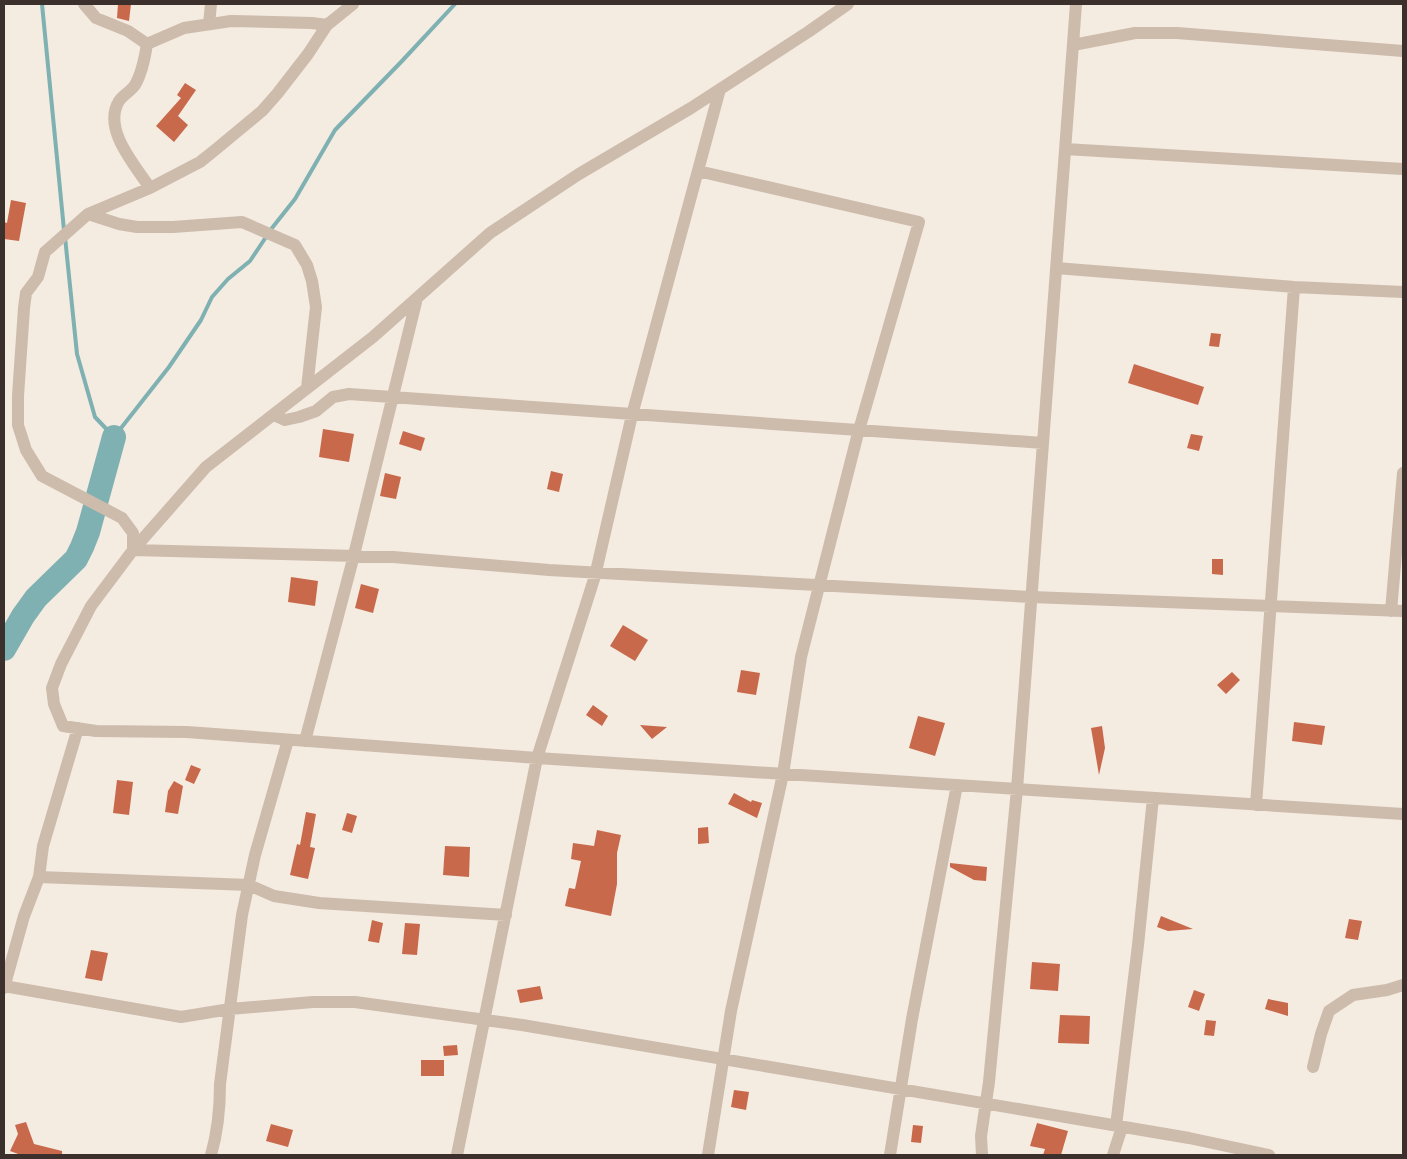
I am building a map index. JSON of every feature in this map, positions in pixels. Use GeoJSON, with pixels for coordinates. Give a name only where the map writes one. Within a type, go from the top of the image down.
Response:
{"type":"FeatureCollection","features":[{"type":"Feature","properties":{"kind":"street"},"geometry":{"type":"LineString","coordinates":[[84,4],[96,18],[128,31],[147,44]]}},
{"type":"Feature","properties":{"kind":"street"},"geometry":{"type":"LineString","coordinates":[[210,24],[211,4]]}},
{"type":"Feature","properties":{"kind":"street"},"geometry":{"type":"LineString","coordinates":[[133,550],[133,533],[122,518],[42,476],[26,450],[18,425],[26,293],[38,277],[45,252],[88,214],[150,188],[200,162],[262,111],[277,94],[327,25],[352,4]]}},
{"type":"Feature","properties":{"kind":"street"},"geometry":{"type":"LineString","coordinates":[[848,4],[720,89],[579,174],[490,233],[373,337],[206,467],[133,550],[91,606],[61,664],[52,688],[54,704],[63,726],[96,731],[186,732],[537,758],[1403,814]]}},
{"type":"Feature","properties":{"kind":"street"},"geometry":{"type":"LineString","coordinates":[[982,1155],[982,1136],[1017,789],[1076,4]]}},
{"type":"Feature","properties":{"kind":"street"},"geometry":{"type":"LineString","coordinates":[[147,44],[184,28],[231,21],[327,25]]}},
{"type":"Feature","properties":{"kind":"street"},"geometry":{"type":"LineString","coordinates":[[1073,45],[1135,33],[1176,33],[1403,51]]}},
{"type":"Feature","properties":{"kind":"street"},"geometry":{"type":"LineString","coordinates":[[147,44],[144,62],[135,86],[118,102],[113,123],[118,139],[150,188]]}},
{"type":"Feature","properties":{"kind":"street"},"geometry":{"type":"LineString","coordinates":[[457,1155],[537,758],[596,573],[632,414],[720,89]]}},
{"type":"Feature","properties":{"kind":"street"},"geometry":{"type":"LineString","coordinates":[[1065,148],[1403,169]]}},
{"type":"Feature","properties":{"kind":"street"},"geometry":{"type":"LineString","coordinates":[[698,171],[919,222],[860,430],[801,657],[784,774],[731,1011],[708,1155]]}},
{"type":"Feature","properties":{"kind":"street"},"geometry":{"type":"LineString","coordinates":[[88,214],[119,224],[137,227],[173,227],[242,222],[295,245],[307,265],[312,281],[316,307],[307,388]]}},
{"type":"Feature","properties":{"kind":"street"},"geometry":{"type":"LineString","coordinates":[[1056,268],[1294,287],[1403,292]]}},
{"type":"Feature","properties":{"kind":"street"},"geometry":{"type":"LineString","coordinates":[[1256,805],[1294,287]]}},
{"type":"Feature","properties":{"kind":"street"},"geometry":{"type":"LineString","coordinates":[[305,741],[394,397],[417,298]]}},
{"type":"Feature","properties":{"kind":"street"},"geometry":{"type":"LineString","coordinates":[[274,415],[285,420],[299,417],[316,411],[333,397],[349,394],[1043,443]]}},
{"type":"Feature","properties":{"kind":"street"},"geometry":{"type":"LineString","coordinates":[[133,550],[393,556],[596,573],[819,586],[1032,597],[1397,611],[1403,473]]}},
{"type":"Feature","properties":{"kind":"street"},"geometry":{"type":"LineString","coordinates":[[78,728],[43,846],[39,877],[24,916],[4,987],[180,1017],[230,1009],[313,1002],[355,1002],[484,1020],[723,1059],[1189,1138],[1269,1155]]}},
{"type":"Feature","properties":{"kind":"street"},"geometry":{"type":"LineString","coordinates":[[211,1155],[220,1106],[220,1084],[242,915],[255,855],[288,740]]}},
{"type":"Feature","properties":{"kind":"street"},"geometry":{"type":"LineString","coordinates":[[890,1155],[912,1019],[957,785]]}},
{"type":"Feature","properties":{"kind":"street"},"geometry":{"type":"LineString","coordinates":[[1113,1155],[1119,1126],[1153,798]]}},
{"type":"Feature","properties":{"kind":"street"},"geometry":{"type":"LineString","coordinates":[[39,877],[249,886],[274,896],[319,903],[506,915]]}},
{"type":"Feature","properties":{"kind":"street"},"geometry":{"type":"LineString","coordinates":[[1313,1068],[1329,1011],[1353,995],[1386,990],[1403,985]]}},
{"type":"Feature","properties":{"kind":"building"},"geometry":{"type":"Polygon","coordinates":[[[118,4],[131,4],[129,21],[117,18],[118,4]]]}},
{"type":"Feature","properties":{"kind":"building"},"geometry":{"type":"Polygon","coordinates":[[[185,83],[196,90],[178,116],[188,125],[174,142],[156,126],[181,98],[177,95],[185,83]]]}},
{"type":"Feature","properties":{"kind":"building"},"geometry":{"type":"Polygon","coordinates":[[[11,200],[26,203],[19,241],[4,239],[4,222],[7,223],[11,200]]]}},
{"type":"Feature","properties":{"kind":"building"},"geometry":{"type":"Polygon","coordinates":[[[1211,333],[1221,334],[1219,347],[1209,346],[1211,333]]]}},
{"type":"Feature","properties":{"kind":"building"},"geometry":{"type":"Polygon","coordinates":[[[1134,364],[1204,387],[1198,405],[1128,383],[1134,364]]]}},
{"type":"Feature","properties":{"kind":"building"},"geometry":{"type":"Polygon","coordinates":[[[323,429],[354,434],[349,462],[319,457],[323,429]]]}},
{"type":"Feature","properties":{"kind":"building"},"geometry":{"type":"Polygon","coordinates":[[[403,431],[425,438],[421,451],[399,444],[403,431]]]}},
{"type":"Feature","properties":{"kind":"building"},"geometry":{"type":"Polygon","coordinates":[[[1191,434],[1203,436],[1199,451],[1187,448],[1191,434]]]}},
{"type":"Feature","properties":{"kind":"building"},"geometry":{"type":"Polygon","coordinates":[[[551,471],[563,474],[559,492],[547,489],[551,471]]]}},
{"type":"Feature","properties":{"kind":"building"},"geometry":{"type":"Polygon","coordinates":[[[385,473],[401,477],[396,499],[380,496],[385,473]]]}},
{"type":"Feature","properties":{"kind":"building"},"geometry":{"type":"Polygon","coordinates":[[[1212,559],[1223,559],[1223,575],[1212,574],[1212,559]]]}},
{"type":"Feature","properties":{"kind":"building"},"geometry":{"type":"Polygon","coordinates":[[[291,577],[318,581],[315,606],[288,602],[291,577]]]}},
{"type":"Feature","properties":{"kind":"building"},"geometry":{"type":"Polygon","coordinates":[[[361,584],[379,589],[373,613],[355,608],[361,584]]]}},
{"type":"Feature","properties":{"kind":"building"},"geometry":{"type":"Polygon","coordinates":[[[623,625],[648,640],[635,661],[610,646],[623,625]]]}},
{"type":"Feature","properties":{"kind":"building"},"geometry":{"type":"Polygon","coordinates":[[[741,670],[760,673],[756,695],[737,692],[741,670]]]}},
{"type":"Feature","properties":{"kind":"building"},"geometry":{"type":"Polygon","coordinates":[[[1232,672],[1240,680],[1226,694],[1217,685],[1232,672]]]}},
{"type":"Feature","properties":{"kind":"building"},"geometry":{"type":"Polygon","coordinates":[[[593,705],[608,716],[602,726],[586,715],[593,705]]]}},
{"type":"Feature","properties":{"kind":"building"},"geometry":{"type":"Polygon","coordinates":[[[918,716],[945,723],[935,756],[909,748],[918,716]]]}},
{"type":"Feature","properties":{"kind":"building"},"geometry":{"type":"Polygon","coordinates":[[[1294,722],[1325,726],[1322,745],[1292,741],[1294,722]]]}},
{"type":"Feature","properties":{"kind":"building"},"geometry":{"type":"Polygon","coordinates":[[[640,725],[667,727],[652,739],[640,725]]]}},
{"type":"Feature","properties":{"kind":"building"},"geometry":{"type":"Polygon","coordinates":[[[1102,726],[1105,748],[1099,775],[1091,728],[1102,726]]]}},
{"type":"Feature","properties":{"kind":"building"},"geometry":{"type":"Polygon","coordinates":[[[191,765],[201,769],[194,784],[185,780],[191,765]]]}},
{"type":"Feature","properties":{"kind":"building"},"geometry":{"type":"Polygon","coordinates":[[[117,780],[133,782],[129,815],[113,813],[117,780]]]}},
{"type":"Feature","properties":{"kind":"building"},"geometry":{"type":"Polygon","coordinates":[[[174,781],[183,786],[178,814],[165,812],[168,791],[174,781]]]}},
{"type":"Feature","properties":{"kind":"building"},"geometry":{"type":"Polygon","coordinates":[[[734,793],[751,802],[752,800],[762,803],[757,818],[728,804],[734,793]]]}},
{"type":"Feature","properties":{"kind":"building"},"geometry":{"type":"Polygon","coordinates":[[[306,812],[316,814],[310,847],[315,848],[308,879],[290,875],[297,844],[300,845],[306,812]]]}},
{"type":"Feature","properties":{"kind":"building"},"geometry":{"type":"Polygon","coordinates":[[[347,813],[357,816],[352,833],[342,830],[347,813]]]}},
{"type":"Feature","properties":{"kind":"building"},"geometry":{"type":"Polygon","coordinates":[[[708,827],[709,843],[698,844],[698,828],[708,827]]]}},
{"type":"Feature","properties":{"kind":"building"},"geometry":{"type":"Polygon","coordinates":[[[597,830],[621,835],[617,853],[617,884],[611,916],[565,906],[569,888],[575,889],[581,861],[571,859],[573,843],[594,846],[597,830]]]}},
{"type":"Feature","properties":{"kind":"building"},"geometry":{"type":"Polygon","coordinates":[[[445,846],[470,847],[469,877],[443,875],[445,846]]]}},
{"type":"Feature","properties":{"kind":"building"},"geometry":{"type":"Polygon","coordinates":[[[950,863],[987,867],[986,881],[974,880],[950,867],[950,863]]]}},
{"type":"Feature","properties":{"kind":"building"},"geometry":{"type":"Polygon","coordinates":[[[1161,916],[1193,929],[1168,931],[1157,927],[1161,916]]]}},
{"type":"Feature","properties":{"kind":"building"},"geometry":{"type":"Polygon","coordinates":[[[1349,919],[1362,921],[1358,940],[1345,938],[1349,919]]]}},
{"type":"Feature","properties":{"kind":"building"},"geometry":{"type":"Polygon","coordinates":[[[372,920],[383,923],[379,943],[368,941],[372,920]]]}},
{"type":"Feature","properties":{"kind":"building"},"geometry":{"type":"Polygon","coordinates":[[[405,923],[420,924],[417,955],[402,954],[405,923]]]}},
{"type":"Feature","properties":{"kind":"building"},"geometry":{"type":"Polygon","coordinates":[[[91,950],[108,953],[102,981],[85,978],[91,950]]]}},
{"type":"Feature","properties":{"kind":"building"},"geometry":{"type":"Polygon","coordinates":[[[1032,962],[1060,964],[1058,991],[1030,989],[1032,962]]]}},
{"type":"Feature","properties":{"kind":"building"},"geometry":{"type":"Polygon","coordinates":[[[540,986],[543,999],[520,1003],[517,990],[540,986]]]}},
{"type":"Feature","properties":{"kind":"building"},"geometry":{"type":"Polygon","coordinates":[[[1194,990],[1205,994],[1199,1011],[1188,1007],[1194,990]]]}},
{"type":"Feature","properties":{"kind":"building"},"geometry":{"type":"Polygon","coordinates":[[[1268,999],[1288,1003],[1288,1016],[1265,1009],[1268,999]]]}},
{"type":"Feature","properties":{"kind":"building"},"geometry":{"type":"Polygon","coordinates":[[[1060,1015],[1090,1016],[1089,1044],[1058,1043],[1060,1015]]]}},
{"type":"Feature","properties":{"kind":"building"},"geometry":{"type":"Polygon","coordinates":[[[1206,1020],[1216,1021],[1214,1036],[1204,1035],[1206,1020]]]}},
{"type":"Feature","properties":{"kind":"building"},"geometry":{"type":"Polygon","coordinates":[[[457,1045],[458,1055],[444,1056],[443,1046],[457,1045]]]}},
{"type":"Feature","properties":{"kind":"building"},"geometry":{"type":"Polygon","coordinates":[[[421,1060],[444,1060],[444,1076],[421,1076],[421,1060]]]}},
{"type":"Feature","properties":{"kind":"building"},"geometry":{"type":"Polygon","coordinates":[[[734,1090],[749,1092],[746,1110],[731,1107],[734,1090]]]}},
{"type":"Feature","properties":{"kind":"building"},"geometry":{"type":"Polygon","coordinates":[[[26,1122],[34,1144],[62,1151],[62,1155],[21,1155],[10,1151],[18,1134],[15,1125],[26,1122]]]}},
{"type":"Feature","properties":{"kind":"building"},"geometry":{"type":"Polygon","coordinates":[[[1037,1123],[1068,1131],[1061,1155],[1043,1155],[1045,1149],[1030,1146],[1037,1123]]]}},
{"type":"Feature","properties":{"kind":"building"},"geometry":{"type":"Polygon","coordinates":[[[271,1124],[293,1130],[288,1147],[266,1141],[271,1124]]]}},
{"type":"Feature","properties":{"kind":"building"},"geometry":{"type":"Polygon","coordinates":[[[913,1125],[923,1126],[921,1143],[911,1142],[913,1125]]]}},
{"type":"Feature","properties":{"kind":"waterway"},"geometry":{"type":"LineString","coordinates":[[42,4],[64,230]]}},
{"type":"Feature","properties":{"kind":"waterway"},"geometry":{"type":"LineString","coordinates":[[65,237],[77,354],[95,417],[114,437],[169,367],[201,320],[212,297],[228,279],[250,261],[272,228],[295,199],[335,130],[455,4]]}},
{"type":"Feature","properties":{"kind":"waterway"},"geometry":{"type":"LineString","coordinates":[[4,649],[36,598],[76,559],[88,532],[114,437]]}}]}
